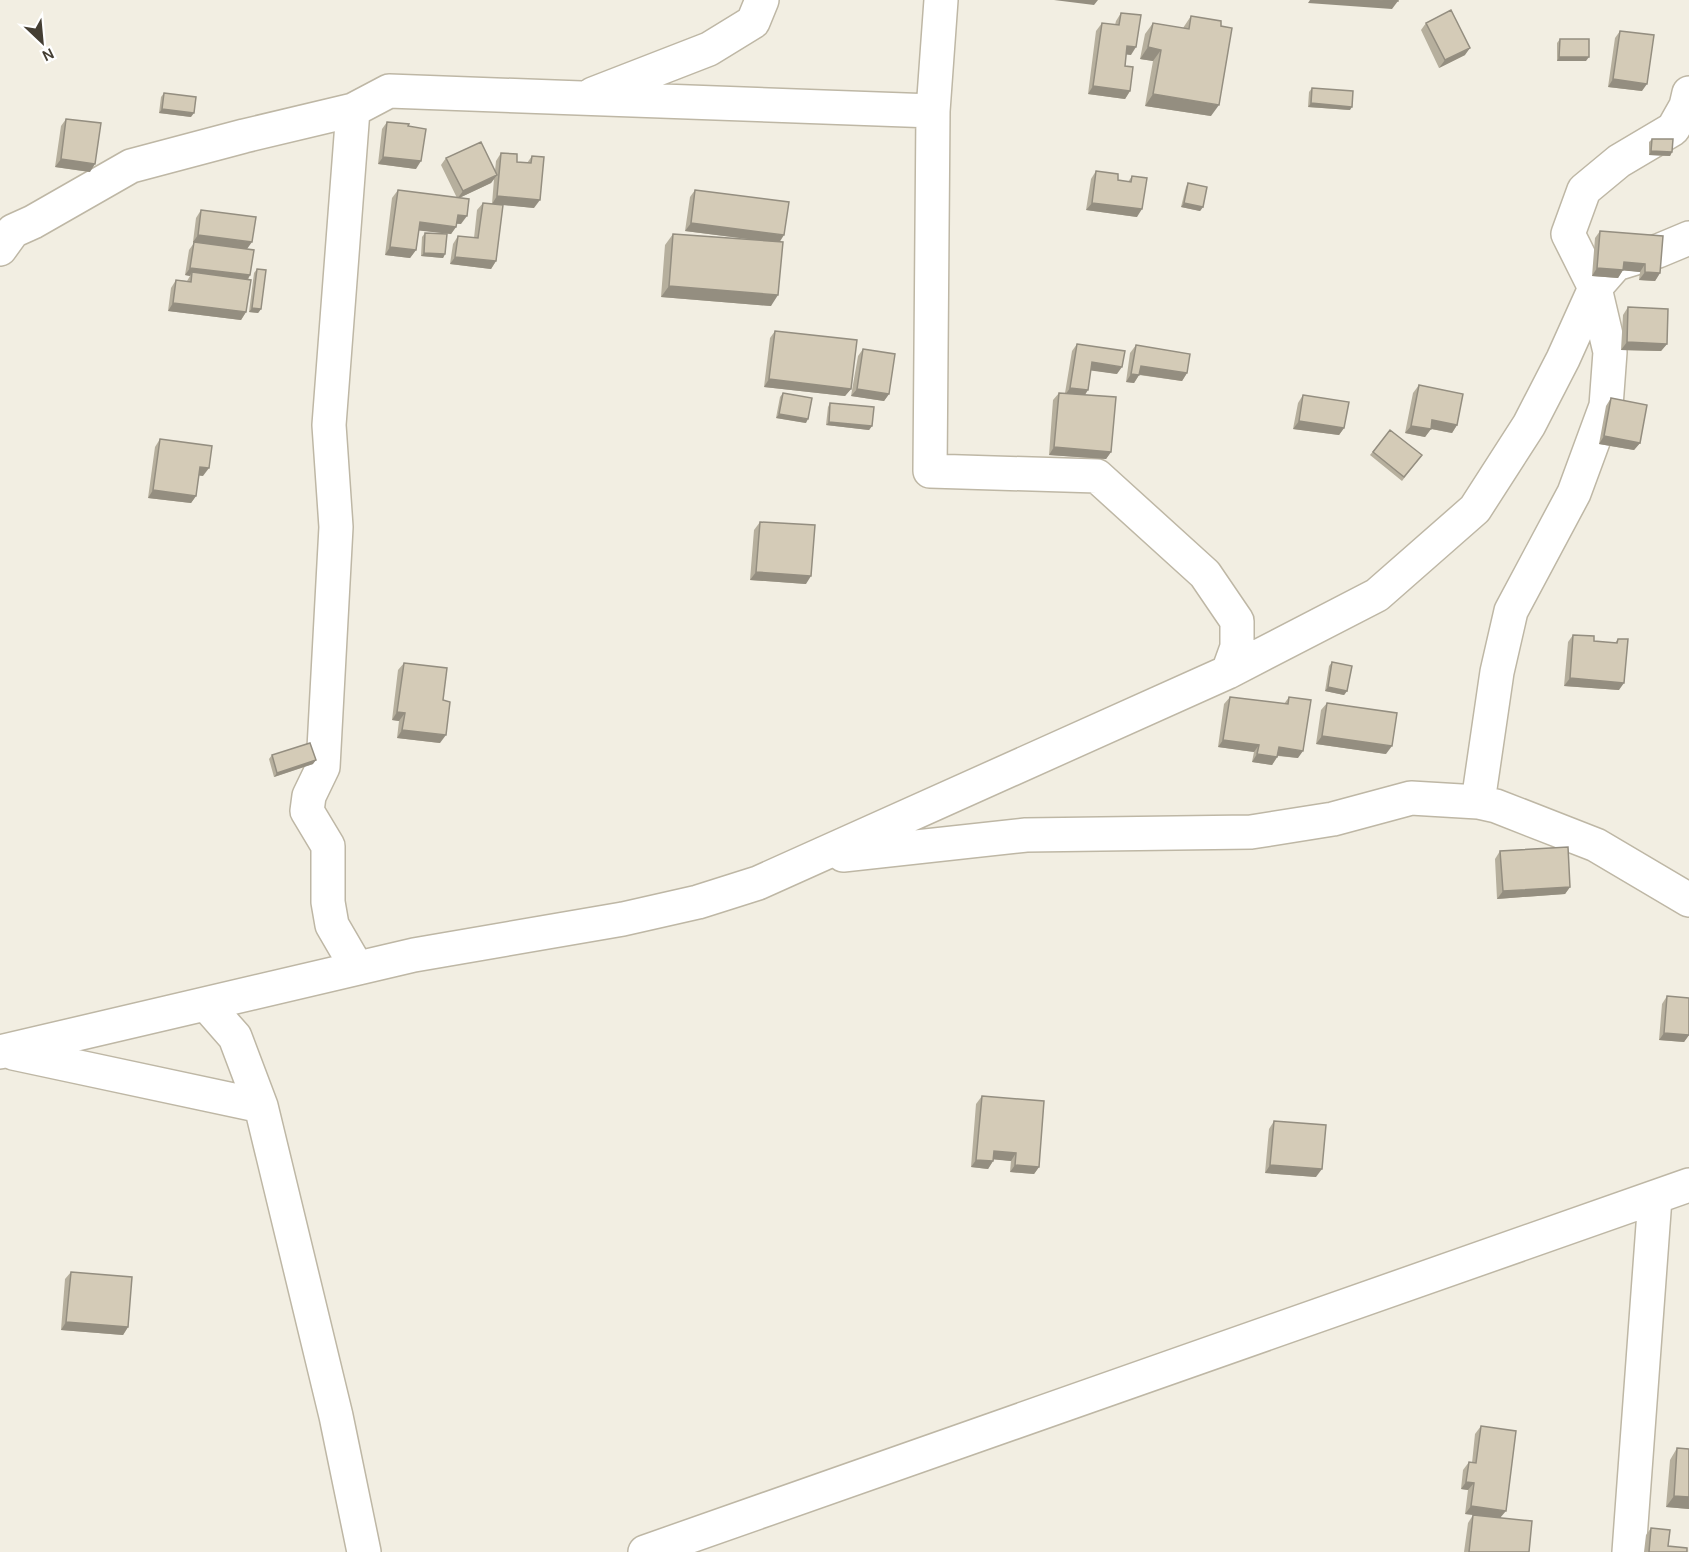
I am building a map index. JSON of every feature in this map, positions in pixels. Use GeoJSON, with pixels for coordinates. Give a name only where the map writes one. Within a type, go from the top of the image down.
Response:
{"type":"FeatureCollection","features":[{"type":"Feature","properties":{"kind":"street"},"geometry":{"type":"LineString","coordinates":[[583,98],[709,49],[753,22],[762,0]]}},
{"type":"Feature","properties":{"kind":"street"},"geometry":{"type":"LineString","coordinates":[[941,0],[933,111],[930,471],[1096,476],[1204,574],[1237,621],[1237,647],[1228,672]]}},
{"type":"Feature","properties":{"kind":"street"},"geometry":{"type":"LineString","coordinates":[[0,249],[13,231],[131,166],[244,136],[353,111],[389,91],[933,111]]}},
{"type":"Feature","properties":{"kind":"street"},"geometry":{"type":"LineString","coordinates":[[1478,802],[1497,672],[1511,611],[1574,493],[1606,406],[1610,352],[1595,288],[1568,234],[1584,190],[1619,161],[1673,129],[1686,106],[1689,93]]}},
{"type":"Feature","properties":{"kind":"street"},"geometry":{"type":"LineString","coordinates":[[353,111],[329,425],[336,527],[323,767],[309,796],[307,811],[328,846],[328,902],[332,925],[357,968]]}},
{"type":"Feature","properties":{"kind":"street"},"geometry":{"type":"LineString","coordinates":[[3,1052],[414,955],[623,919],[698,902],[758,883],[1228,672],[1377,595],[1475,509],[1529,425],[1563,359],[1595,288],[1616,264],[1658,251],[1689,238]]}},
{"type":"Feature","properties":{"kind":"street"},"geometry":{"type":"LineString","coordinates":[[811,858],[1026,835],[1251,832],[1333,819],[1411,798],[1478,802],[1496,806],[1596,845],[1689,900]]}},
{"type":"Feature","properties":{"kind":"street"},"geometry":{"type":"LineString","coordinates":[[206,1004],[235,1037],[261,1107],[336,1416],[364,1552]]}},
{"type":"Feature","properties":{"kind":"street"},"geometry":{"type":"LineString","coordinates":[[3,1052],[261,1107]]}},
{"type":"Feature","properties":{"kind":"street"},"geometry":{"type":"LineString","coordinates":[[645,1552],[1689,1185]]}},
{"type":"Feature","properties":{"kind":"street"},"geometry":{"type":"LineString","coordinates":[[1629,1552],[1655,1198]]}},
{"type":"Feature","properties":{"kind":"building"},"geometry":{"type":"Polygon","coordinates":[[[1451,10],[1470,48],[1445,60],[1426,23],[1451,10]]]}},
{"type":"Feature","properties":{"kind":"building"},"geometry":{"type":"Polygon","coordinates":[[[1121,13],[1141,15],[1136,47],[1127,46],[1125,66],[1133,67],[1130,91],[1093,86],[1102,23],[1119,25],[1121,13]]]}},
{"type":"Feature","properties":{"kind":"building"},"geometry":{"type":"Polygon","coordinates":[[[1191,16],[1221,21],[1221,26],[1232,28],[1219,105],[1153,94],[1161,50],[1148,47],[1153,23],[1189,29],[1191,16]]]}},
{"type":"Feature","properties":{"kind":"building"},"geometry":{"type":"Polygon","coordinates":[[[1620,31],[1654,35],[1647,84],[1613,79],[1620,31]]]}},
{"type":"Feature","properties":{"kind":"building"},"geometry":{"type":"Polygon","coordinates":[[[1560,39],[1589,39],[1589,57],[1559,57],[1560,39]]]}},
{"type":"Feature","properties":{"kind":"building"},"geometry":{"type":"Polygon","coordinates":[[[1312,88],[1353,91],[1352,107],[1311,103],[1312,88]]]}},
{"type":"Feature","properties":{"kind":"building"},"geometry":{"type":"Polygon","coordinates":[[[164,93],[196,97],[194,113],[162,109],[164,93]]]}},
{"type":"Feature","properties":{"kind":"building"},"geometry":{"type":"Polygon","coordinates":[[[66,119],[101,123],[95,164],[61,159],[66,119]]]}},
{"type":"Feature","properties":{"kind":"building"},"geometry":{"type":"Polygon","coordinates":[[[387,122],[409,124],[408,126],[426,129],[421,161],[383,157],[387,122]]]}},
{"type":"Feature","properties":{"kind":"building"},"geometry":{"type":"Polygon","coordinates":[[[1652,139],[1673,139],[1672,152],[1651,151],[1652,139]]]}},
{"type":"Feature","properties":{"kind":"building"},"geometry":{"type":"Polygon","coordinates":[[[481,142],[497,175],[463,191],[446,158],[481,142]]]}},
{"type":"Feature","properties":{"kind":"building"},"geometry":{"type":"Polygon","coordinates":[[[501,153],[517,154],[517,162],[531,163],[532,156],[544,157],[540,200],[497,196],[501,153]]]}},
{"type":"Feature","properties":{"kind":"building"},"geometry":{"type":"Polygon","coordinates":[[[1096,171],[1118,174],[1118,180],[1131,182],[1132,176],[1147,178],[1142,209],[1092,203],[1096,171]]]}},
{"type":"Feature","properties":{"kind":"building"},"geometry":{"type":"Polygon","coordinates":[[[1188,183],[1207,187],[1203,207],[1184,203],[1188,183]]]}},
{"type":"Feature","properties":{"kind":"building"},"geometry":{"type":"Polygon","coordinates":[[[398,190],[469,199],[467,216],[458,215],[456,227],[420,222],[416,250],[390,247],[398,190]]]}},
{"type":"Feature","properties":{"kind":"building"},"geometry":{"type":"Polygon","coordinates":[[[695,190],[789,202],[784,235],[691,223],[695,190]]]}},
{"type":"Feature","properties":{"kind":"building"},"geometry":{"type":"Polygon","coordinates":[[[483,203],[503,205],[496,261],[455,257],[458,236],[478,238],[483,203]]]}},
{"type":"Feature","properties":{"kind":"building"},"geometry":{"type":"Polygon","coordinates":[[[201,210],[256,217],[252,242],[198,235],[201,210]]]}},
{"type":"Feature","properties":{"kind":"building"},"geometry":{"type":"Polygon","coordinates":[[[1600,231],[1663,236],[1660,273],[1645,272],[1645,264],[1624,262],[1623,270],[1597,268],[1600,231]]]}},
{"type":"Feature","properties":{"kind":"building"},"geometry":{"type":"Polygon","coordinates":[[[425,233],[447,234],[445,254],[424,253],[425,233]]]}},
{"type":"Feature","properties":{"kind":"building"},"geometry":{"type":"Polygon","coordinates":[[[673,234],[783,242],[778,295],[669,286],[673,234]]]}},
{"type":"Feature","properties":{"kind":"building"},"geometry":{"type":"Polygon","coordinates":[[[194,242],[254,250],[250,275],[190,268],[194,242]]]}},
{"type":"Feature","properties":{"kind":"building"},"geometry":{"type":"Polygon","coordinates":[[[257,269],[266,270],[261,309],[252,308],[257,269]]]}},
{"type":"Feature","properties":{"kind":"building"},"geometry":{"type":"Polygon","coordinates":[[[192,272],[251,280],[246,312],[173,303],[176,280],[191,282],[192,272]]]}},
{"type":"Feature","properties":{"kind":"building"},"geometry":{"type":"Polygon","coordinates":[[[1628,307],[1668,309],[1667,344],[1627,342],[1628,307]]]}},
{"type":"Feature","properties":{"kind":"building"},"geometry":{"type":"Polygon","coordinates":[[[775,331],[857,340],[851,389],[769,379],[775,331]]]}},
{"type":"Feature","properties":{"kind":"building"},"geometry":{"type":"Polygon","coordinates":[[[1077,344],[1125,351],[1122,367],[1092,362],[1088,390],[1070,388],[1077,344]]]}},
{"type":"Feature","properties":{"kind":"building"},"geometry":{"type":"Polygon","coordinates":[[[1136,345],[1190,354],[1187,373],[1141,366],[1139,375],[1131,374],[1136,345]]]}},
{"type":"Feature","properties":{"kind":"building"},"geometry":{"type":"Polygon","coordinates":[[[863,349],[895,354],[889,394],[857,389],[863,349]]]}},
{"type":"Feature","properties":{"kind":"building"},"geometry":{"type":"Polygon","coordinates":[[[1419,385],[1463,394],[1457,425],[1432,420],[1431,429],[1411,426],[1419,385]]]}},
{"type":"Feature","properties":{"kind":"building"},"geometry":{"type":"Polygon","coordinates":[[[783,393],[812,398],[808,419],[779,414],[783,393]]]}},
{"type":"Feature","properties":{"kind":"building"},"geometry":{"type":"Polygon","coordinates":[[[1059,393],[1116,397],[1111,452],[1054,447],[1059,393]]]}},
{"type":"Feature","properties":{"kind":"building"},"geometry":{"type":"Polygon","coordinates":[[[1303,395],[1349,402],[1344,428],[1299,421],[1303,395]]]}},
{"type":"Feature","properties":{"kind":"building"},"geometry":{"type":"Polygon","coordinates":[[[1611,398],[1647,405],[1640,443],[1604,436],[1611,398]]]}},
{"type":"Feature","properties":{"kind":"building"},"geometry":{"type":"Polygon","coordinates":[[[830,403],[874,407],[872,426],[829,422],[830,403]]]}},
{"type":"Feature","properties":{"kind":"building"},"geometry":{"type":"Polygon","coordinates":[[[1390,430],[1422,455],[1404,477],[1373,452],[1390,430]]]}},
{"type":"Feature","properties":{"kind":"building"},"geometry":{"type":"Polygon","coordinates":[[[160,439],[212,446],[209,468],[200,467],[196,496],[153,490],[160,439]]]}},
{"type":"Feature","properties":{"kind":"building"},"geometry":{"type":"Polygon","coordinates":[[[760,522],[815,525],[811,576],[756,572],[760,522]]]}},
{"type":"Feature","properties":{"kind":"building"},"geometry":{"type":"Polygon","coordinates":[[[1573,635],[1594,636],[1594,641],[1617,643],[1618,639],[1628,639],[1624,683],[1570,678],[1573,635]]]}},
{"type":"Feature","properties":{"kind":"building"},"geometry":{"type":"Polygon","coordinates":[[[1332,662],[1352,666],[1347,691],[1328,687],[1332,662]]]}},
{"type":"Feature","properties":{"kind":"building"},"geometry":{"type":"Polygon","coordinates":[[[404,663],[447,668],[443,700],[450,702],[446,735],[402,730],[405,713],[397,712],[404,663]]]}},
{"type":"Feature","properties":{"kind":"building"},"geometry":{"type":"Polygon","coordinates":[[[1230,697],[1288,704],[1289,697],[1311,700],[1303,751],[1279,747],[1277,757],[1257,754],[1259,745],[1223,740],[1230,697]]]}},
{"type":"Feature","properties":{"kind":"building"},"geometry":{"type":"Polygon","coordinates":[[[1327,703],[1397,713],[1392,746],[1322,736],[1327,703]]]}},
{"type":"Feature","properties":{"kind":"building"},"geometry":{"type":"Polygon","coordinates":[[[310,743],[316,760],[277,773],[272,755],[310,743]]]}},
{"type":"Feature","properties":{"kind":"building"},"geometry":{"type":"Polygon","coordinates":[[[1568,847],[1570,887],[1503,891],[1500,851],[1568,847]]]}},
{"type":"Feature","properties":{"kind":"building"},"geometry":{"type":"Polygon","coordinates":[[[1667,996],[1689,998],[1689,1035],[1664,1033],[1667,996]]]}},
{"type":"Feature","properties":{"kind":"building"},"geometry":{"type":"Polygon","coordinates":[[[982,1096],[1044,1101],[1039,1167],[1015,1165],[1016,1153],[994,1151],[993,1161],[976,1160],[982,1096]]]}},
{"type":"Feature","properties":{"kind":"building"},"geometry":{"type":"Polygon","coordinates":[[[1274,1121],[1326,1125],[1322,1169],[1270,1165],[1274,1121]]]}},
{"type":"Feature","properties":{"kind":"building"},"geometry":{"type":"Polygon","coordinates":[[[71,1272],[132,1277],[128,1327],[66,1322],[71,1272]]]}},
{"type":"Feature","properties":{"kind":"building"},"geometry":{"type":"Polygon","coordinates":[[[1481,1426],[1516,1431],[1506,1511],[1471,1506],[1474,1483],[1466,1482],[1469,1462],[1476,1463],[1481,1426]]]}},
{"type":"Feature","properties":{"kind":"building"},"geometry":{"type":"Polygon","coordinates":[[[1677,1448],[1689,1449],[1689,1497],[1674,1496],[1677,1448]]]}},
{"type":"Feature","properties":{"kind":"building"},"geometry":{"type":"Polygon","coordinates":[[[1473,1515],[1532,1521],[1529,1552],[1469,1552],[1473,1515]]]}},
{"type":"Feature","properties":{"kind":"building"},"geometry":{"type":"Polygon","coordinates":[[[1651,1528],[1670,1530],[1668,1546],[1687,1548],[1687,1552],[1649,1552],[1651,1528]]]}}]}
